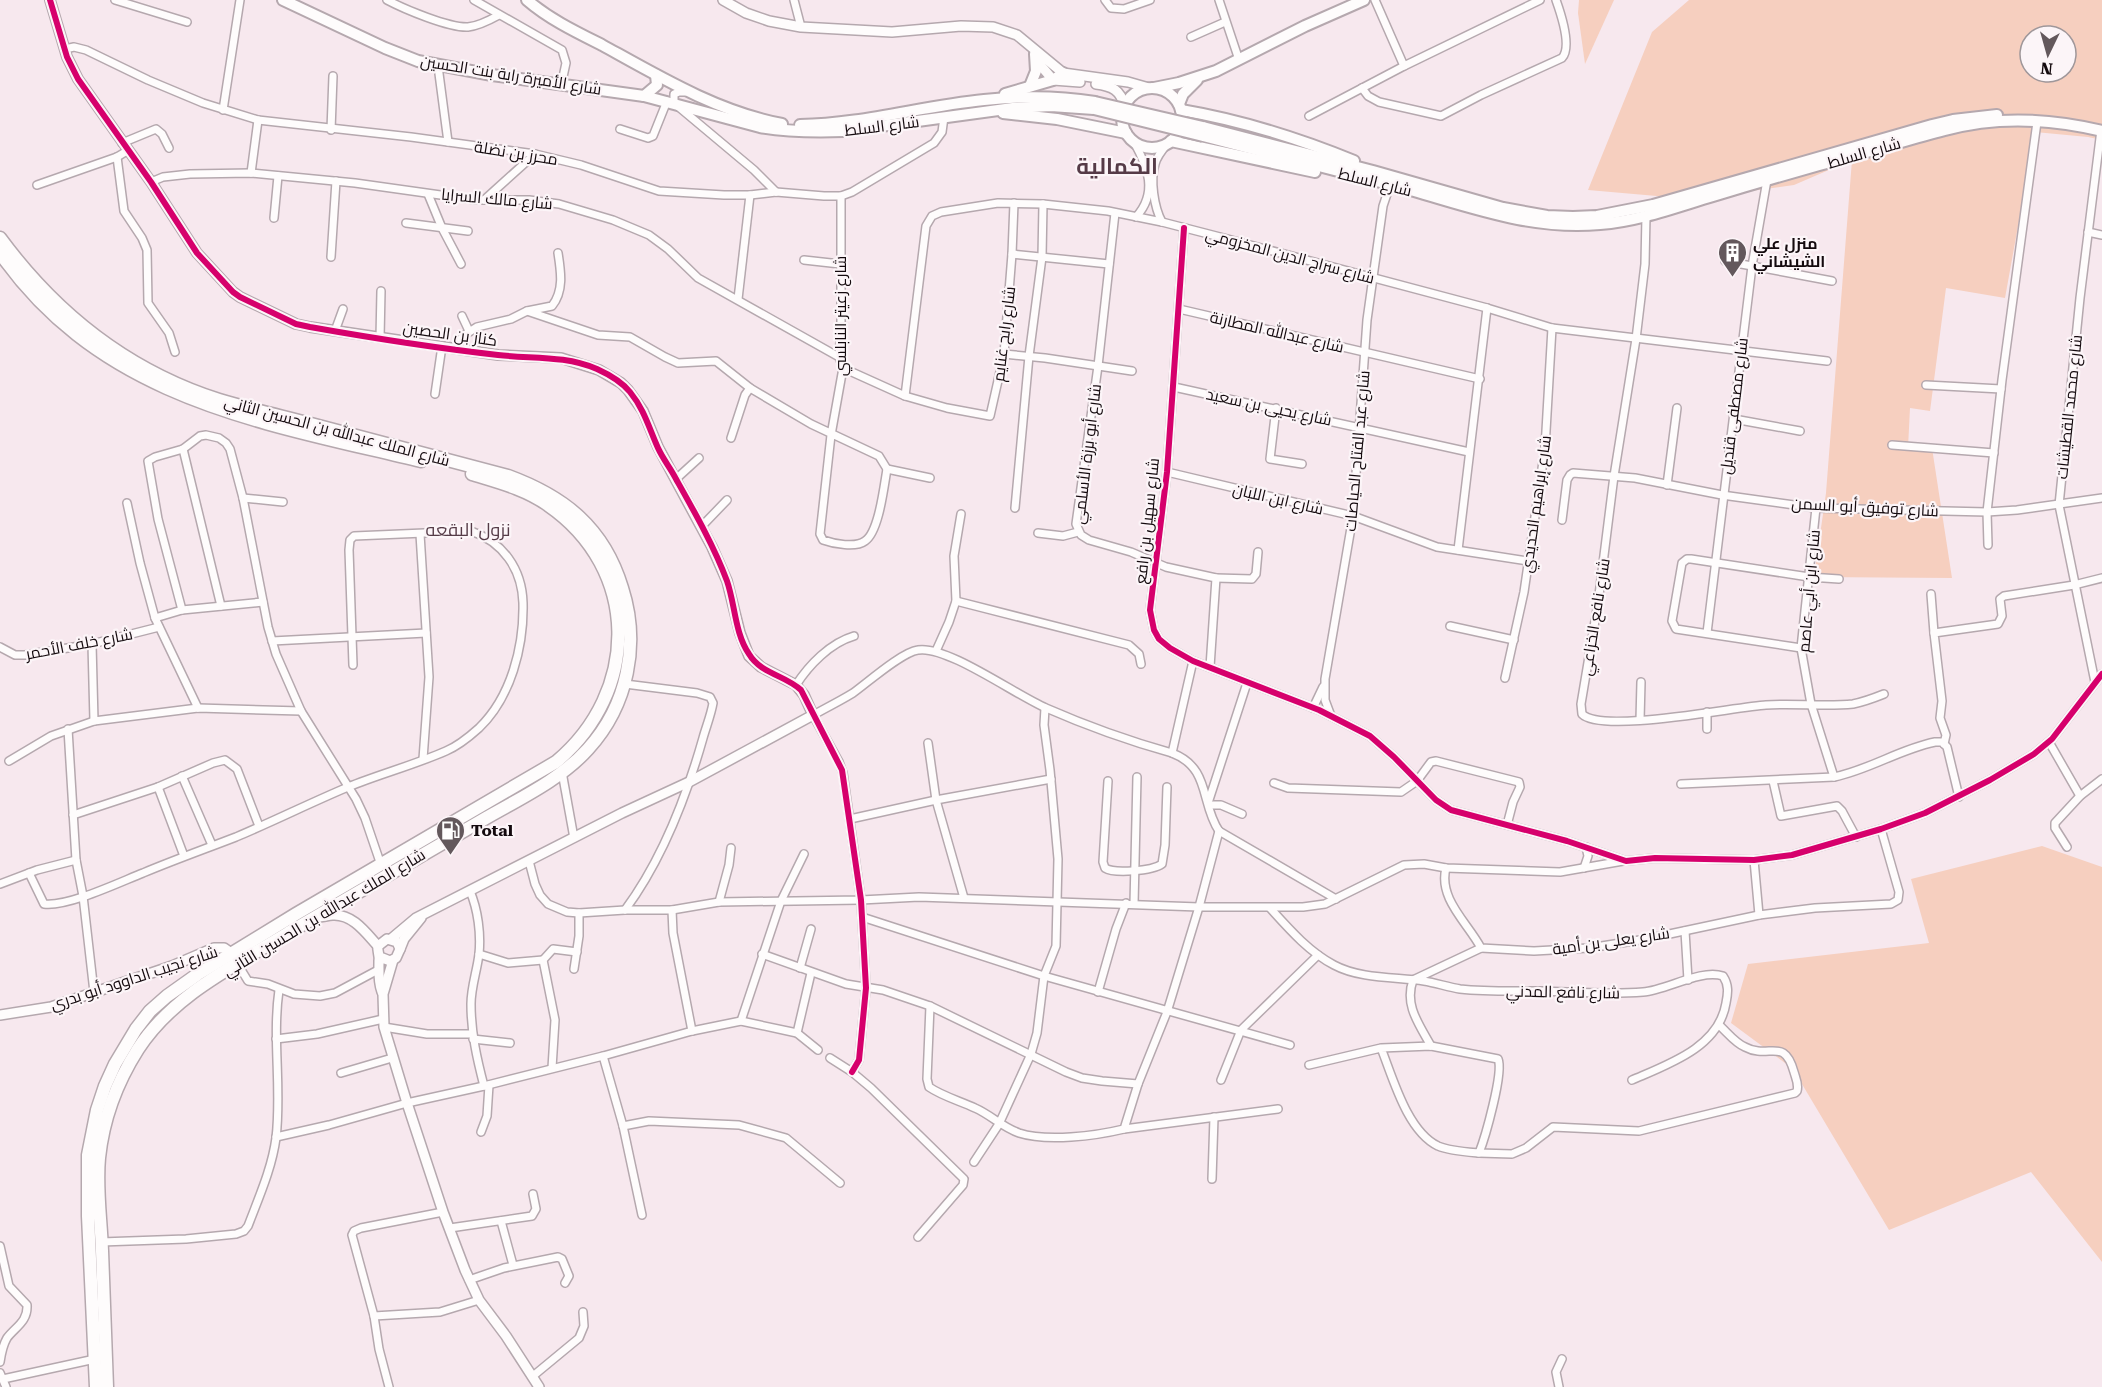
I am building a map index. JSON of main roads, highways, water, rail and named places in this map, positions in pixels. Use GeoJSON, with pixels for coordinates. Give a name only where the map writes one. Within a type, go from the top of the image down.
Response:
{"type":"FeatureCollection","features":[{"type":"Feature","properties":{"kind":"highway","name":"شارع الملك عبدالله بن الحسين الثاني"},"geometry":{"type":"LineString","coordinates":[[0,238],[45,291],[78,324],[122,356],[165,378],[236,405],[508,476],[537,487],[556,498],[581,518],[599,539],[620,581],[626,599],[630,631],[630,658],[625,684],[615,709],[587,750],[562,772],[416,851],[381,865],[234,958],[167,996],[150,1011],[125,1045],[97,1110],[87,1166],[96,1387]]}},
{"type":"Feature","properties":{"kind":"highway","name":"شارع الملك عبدالله بن الحسين الثاني"},"geometry":{"type":"LineString","coordinates":[[0,253],[29,289],[72,331],[98,351],[149,381],[212,407],[449,468],[513,487],[548,505],[571,523],[588,544],[609,581],[619,628],[617,663],[607,697],[582,738],[556,762],[316,917],[234,958],[177,1003],[137,1051],[108,1110],[99,1156],[107,1387]]}},
{"type":"Feature","properties":{"kind":"main road","name":"شارع الأميرة راية بنت الحسين"},"geometry":{"type":"LineString","coordinates":[[283,0],[402,55],[438,66],[561,86],[644,96]]}},
{"type":"Feature","properties":{"kind":"main road","name":"شارع السلط"},"geometry":{"type":"LineString","coordinates":[[527,0],[551,18],[656,75],[745,114],[773,122],[793,125],[862,120],[981,100],[1048,97],[1373,171],[1470,200],[1520,212],[1573,217],[1597,216],[1653,205],[1900,133],[1953,120],[2024,114],[2060,117],[2102,128]]}},
{"type":"Feature","properties":{"kind":"main road"},"geometry":{"type":"LineString","coordinates":[[1202,75],[1188,88],[1180,107],[1181,127],[1170,142],[1157,147],[1147,147],[1134,142],[1126,133],[1122,115],[1124,106],[1134,94],[1179,83],[1239,60],[1305,26],[1364,0]]}},
{"type":"Feature","properties":{"kind":"main road"},"geometry":{"type":"LineString","coordinates":[[1030,86],[1035,71],[1034,51]]}},
{"type":"Feature","properties":{"kind":"main road"},"geometry":{"type":"LineString","coordinates":[[644,96],[657,86],[656,75]]}},
{"type":"Feature","properties":{"kind":"main road"},"geometry":{"type":"LineString","coordinates":[[981,100],[1058,76]]}},
{"type":"Feature","properties":{"kind":"main road"},"geometry":{"type":"LineString","coordinates":[[1152,88],[1171,94],[1180,107],[1295,139],[1373,171]]}},
{"type":"Feature","properties":{"kind":"main road","name":"شارع السلط"},"geometry":{"type":"LineString","coordinates":[[644,96],[760,127],[795,132],[844,131],[1034,106],[1094,106]]}},
{"type":"Feature","properties":{"kind":"main road"},"geometry":{"type":"LineString","coordinates":[[987,111],[1057,119],[1126,133]]}},
{"type":"Feature","properties":{"kind":"main road","name":"شارع السلط"},"geometry":{"type":"LineString","coordinates":[[1203,132],[1495,215],[1528,222],[1580,226],[1646,216],[1945,130],[1998,122],[2037,122],[2102,128]]}},
{"type":"Feature","properties":{"kind":"main road"},"geometry":{"type":"LineString","coordinates":[[1170,142],[1336,177],[1361,178]]}},
{"type":"Feature","properties":{"kind":"place","name":"منزل علي الشيشاني"},"geometry":{"type":"Point","coordinates":[1732,278]}},
{"type":"Feature","properties":{"kind":"place","name":"Total"},"geometry":{"type":"Point","coordinates":[450,856]}},
{"type":"Feature","properties":{"kind":"district","name":"الكمالية"},"geometry":{"type":"Point","coordinates":[1117,166]}},
{"type":"Feature","properties":{"kind":"district","name":"نزول البقعه"},"geometry":{"type":"Point","coordinates":[468,529]}}]}
